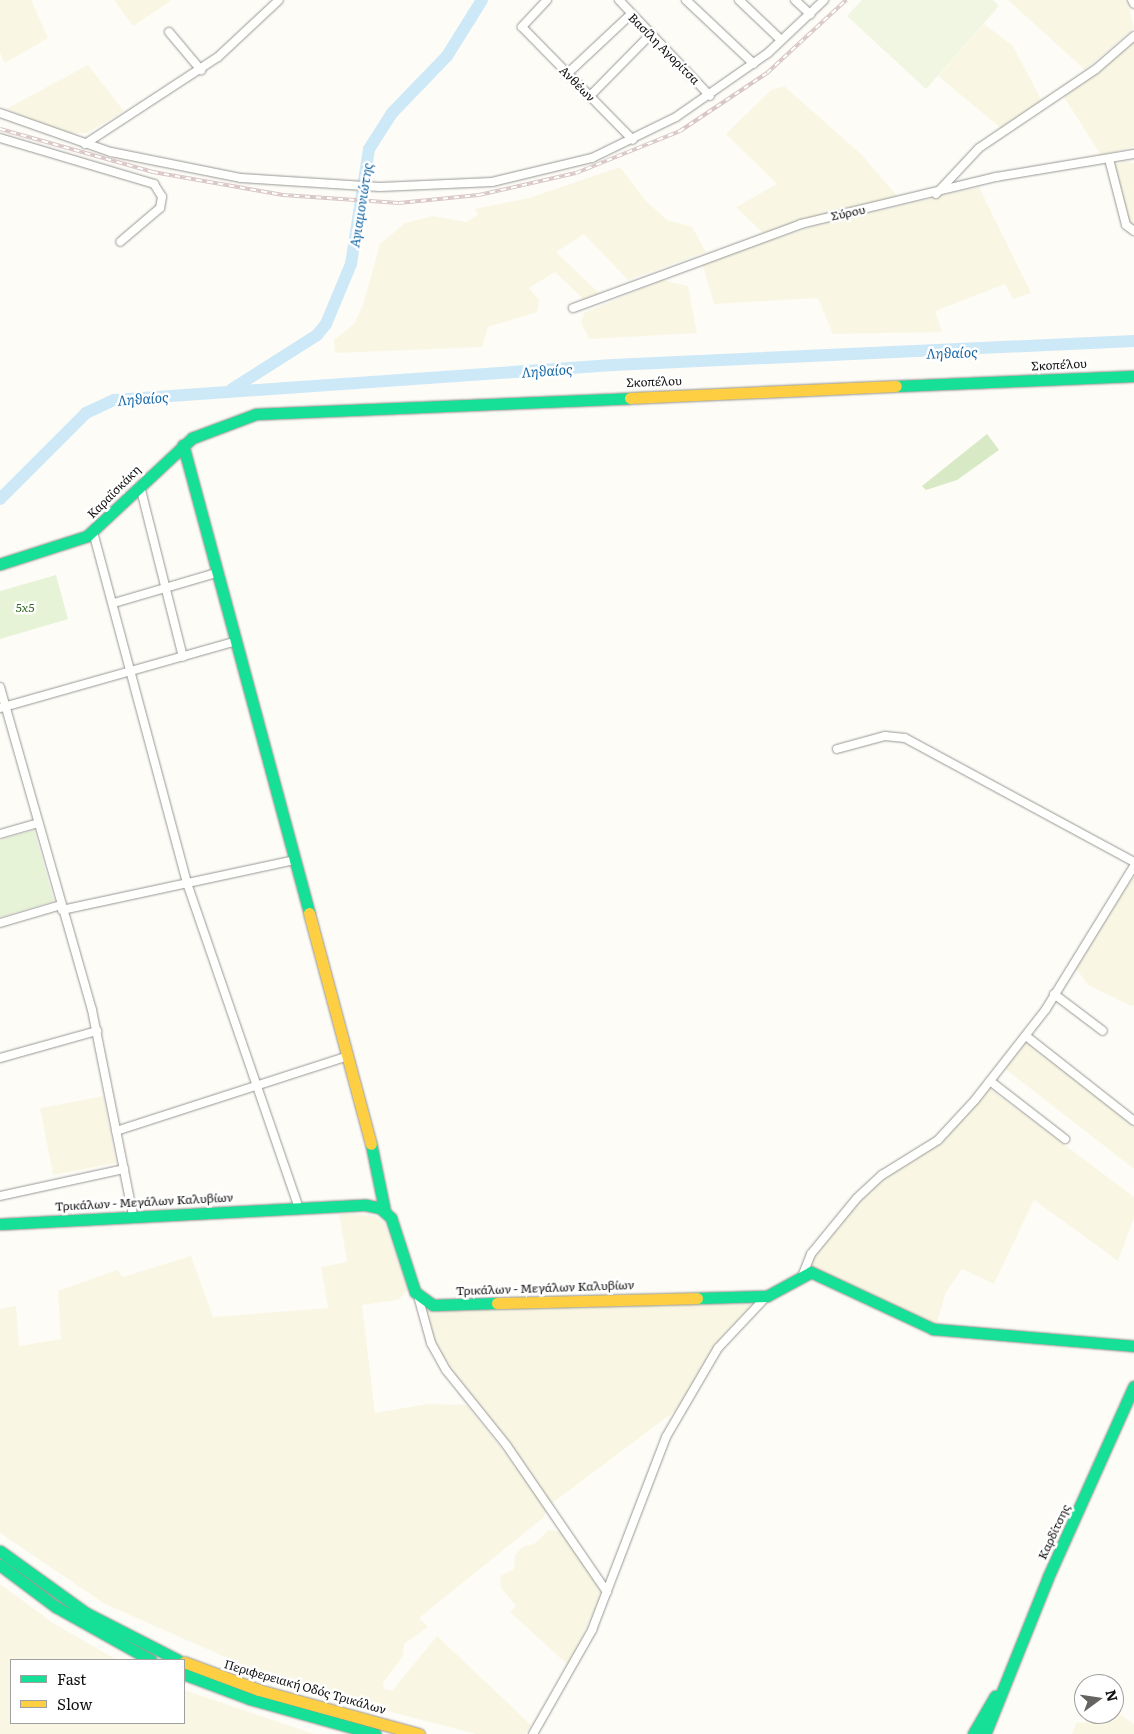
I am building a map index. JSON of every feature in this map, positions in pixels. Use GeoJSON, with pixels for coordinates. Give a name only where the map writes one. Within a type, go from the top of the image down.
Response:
{"type":"FeatureCollection","features":[{"type":"Feature","properties":{"kind":"main road","name":"Σκοπέλου"},"geometry":{"type":"LineString","coordinates":[[183,445],[216,426],[273,412],[1134,376]]}},
{"type":"Feature","properties":{"kind":"main road","name":"Καραϊσκάκη"},"geometry":{"type":"LineString","coordinates":[[0,564],[94,532],[183,445]]}},
{"type":"Feature","properties":{"kind":"main road"},"geometry":{"type":"LineString","coordinates":[[183,445],[385,1212],[396,1228],[418,1296]]}},
{"type":"Feature","properties":{"kind":"main road","name":"Τρικάλων - Μεγάλων Καλυβίων"},"geometry":{"type":"LineString","coordinates":[[0,1224],[366,1205],[385,1212]]}},
{"type":"Feature","properties":{"kind":"main road"},"geometry":{"type":"LineString","coordinates":[[803,1274],[821,1275],[904,1319],[938,1330],[1134,1346]]}},
{"type":"Feature","properties":{"kind":"main road","name":"Τρικάλων - Μεγάλων Καλυβίων"},"geometry":{"type":"LineString","coordinates":[[418,1296],[428,1304],[442,1306],[766,1296],[803,1274]]}},
{"type":"Feature","properties":{"kind":"main road","name":"Καρδίτσης"},"geometry":{"type":"LineString","coordinates":[[985,1734],[1000,1690],[1134,1386]]}},
{"type":"Feature","properties":{"kind":"main road"},"geometry":{"type":"LineString","coordinates":[[0,1551],[86,1613],[176,1659]]}},
{"type":"Feature","properties":{"kind":"main road"},"geometry":{"type":"LineString","coordinates":[[0,1565],[56,1607],[149,1659]]}},
{"type":"Feature","properties":{"kind":"main road","name":"Περιφερειακή Οδός Τρικάλων"},"geometry":{"type":"LineString","coordinates":[[185,1662],[259,1690],[419,1734]]}},
{"type":"Feature","properties":{"kind":"main road","name":"Περιφερειακή Οδός Τρικάλων"},"geometry":{"type":"LineString","coordinates":[[185,1674],[250,1699],[374,1734]]}},
{"type":"Feature","properties":{"kind":"main road","name":"Καρδίτσης"},"geometry":{"type":"LineString","coordinates":[[973,1734],[1000,1690]]}},
{"type":"Feature","properties":{"kind":"street"},"geometry":{"type":"LineString","coordinates":[[86,144],[201,70],[279,0]]}},
{"type":"Feature","properties":{"kind":"street","name":"Ανθέων"},"geometry":{"type":"LineString","coordinates":[[547,0],[522,27],[633,140]]}},
{"type":"Feature","properties":{"kind":"street","name":"Βασίλη Αγορίτσα"},"geometry":{"type":"LineString","coordinates":[[619,0],[630,15],[710,96]]}},
{"type":"Feature","properties":{"kind":"street"},"geometry":{"type":"LineString","coordinates":[[686,0],[754,64]]}},
{"type":"Feature","properties":{"kind":"street"},"geometry":{"type":"LineString","coordinates":[[739,0],[781,40]]}},
{"type":"Feature","properties":{"kind":"street"},"geometry":{"type":"LineString","coordinates":[[795,0],[810,14]]}},
{"type":"Feature","properties":{"kind":"street"},"geometry":{"type":"LineString","coordinates":[[0,113],[86,144],[218,175],[339,186],[380,187],[510,180],[578,163],[633,140],[710,96],[754,64],[824,0]]}},
{"type":"Feature","properties":{"kind":"street"},"geometry":{"type":"LineString","coordinates":[[1132,0],[1134,4]]}},
{"type":"Feature","properties":{"kind":"street"},"geometry":{"type":"LineString","coordinates":[[567,74],[630,15]]}},
{"type":"Feature","properties":{"kind":"street"},"geometry":{"type":"LineString","coordinates":[[169,32],[201,70]]}},
{"type":"Feature","properties":{"kind":"street"},"geometry":{"type":"LineString","coordinates":[[589,97],[650,35]]}},
{"type":"Feature","properties":{"kind":"street"},"geometry":{"type":"LineString","coordinates":[[936,194],[979,148],[1096,69],[1134,36]]}},
{"type":"Feature","properties":{"kind":"street"},"geometry":{"type":"LineString","coordinates":[[0,138],[154,184],[162,196],[160,208],[120,242]]}},
{"type":"Feature","properties":{"kind":"street","name":"Σύρου"},"geometry":{"type":"LineString","coordinates":[[573,308],[780,230],[936,194],[996,177],[1134,154]]}},
{"type":"Feature","properties":{"kind":"street"},"geometry":{"type":"LineString","coordinates":[[1109,159],[1126,225],[1134,231]]}},
{"type":"Feature","properties":{"kind":"street"},"geometry":{"type":"LineString","coordinates":[[140,486],[183,657]]}},
{"type":"Feature","properties":{"kind":"street"},"geometry":{"type":"LineString","coordinates":[[94,532],[187,883],[299,1208]]}},
{"type":"Feature","properties":{"kind":"street"},"geometry":{"type":"LineString","coordinates":[[114,603],[216,573]]}},
{"type":"Feature","properties":{"kind":"street"},"geometry":{"type":"LineString","coordinates":[[3,708],[234,642]]}},
{"type":"Feature","properties":{"kind":"street"},"geometry":{"type":"LineString","coordinates":[[0,688],[3,708],[38,822],[97,1031],[133,1216]]}},
{"type":"Feature","properties":{"kind":"street"},"geometry":{"type":"LineString","coordinates":[[803,1274],[811,1254],[856,1198],[882,1175],[946,1134],[990,1082],[1026,1036],[1054,994],[1134,864],[905,738],[885,736],[837,749]]}},
{"type":"Feature","properties":{"kind":"street"},"geometry":{"type":"LineString","coordinates":[[0,834],[38,822]]}},
{"type":"Feature","properties":{"kind":"street"},"geometry":{"type":"LineString","coordinates":[[0,923],[62,907],[187,883],[291,860]]}},
{"type":"Feature","properties":{"kind":"street"},"geometry":{"type":"LineString","coordinates":[[1054,994],[1103,1031]]}},
{"type":"Feature","properties":{"kind":"street"},"geometry":{"type":"LineString","coordinates":[[0,1058],[97,1031]]}},
{"type":"Feature","properties":{"kind":"street"},"geometry":{"type":"LineString","coordinates":[[1026,1036],[1134,1121]]}},
{"type":"Feature","properties":{"kind":"street"},"geometry":{"type":"LineString","coordinates":[[116,1130],[345,1057]]}},
{"type":"Feature","properties":{"kind":"street"},"geometry":{"type":"LineString","coordinates":[[990,1082],[1065,1139]]}},
{"type":"Feature","properties":{"kind":"street"},"geometry":{"type":"LineString","coordinates":[[0,1196],[124,1169]]}},
{"type":"Feature","properties":{"kind":"street"},"geometry":{"type":"LineString","coordinates":[[418,1296],[431,1343],[446,1370],[507,1446],[607,1592]]}},
{"type":"Feature","properties":{"kind":"street"},"geometry":{"type":"LineString","coordinates":[[533,1734],[577,1659],[607,1592],[666,1437],[718,1348],[766,1296]]}},
{"type":"Feature","properties":{"kind":"shaded area"},"geometry":{"type":"Polygon","coordinates":[[[0,0],[31,0],[48,38],[5,63],[0,53],[0,0]]]}},
{"type":"Feature","properties":{"kind":"shaded area"},"geometry":{"type":"Polygon","coordinates":[[[114,0],[172,0],[133,26],[114,0]]]}},
{"type":"Feature","properties":{"kind":"shaded area"},"geometry":{"type":"Polygon","coordinates":[[[1008,0],[1127,0],[1134,28],[1085,70],[1008,0]]]}},
{"type":"Feature","properties":{"kind":"shaded area"},"geometry":{"type":"Polygon","coordinates":[[[984,24],[1013,46],[1043,103],[1002,129],[938,76],[984,24]]]}},
{"type":"Feature","properties":{"kind":"shaded area"},"geometry":{"type":"Polygon","coordinates":[[[1134,41],[1134,147],[1101,155],[1064,97],[1134,41]]]}},
{"type":"Feature","properties":{"kind":"shaded area"},"geometry":{"type":"Polygon","coordinates":[[[88,65],[124,111],[87,133],[66,133],[6,109],[88,65]]]}},
{"type":"Feature","properties":{"kind":"shaded area"},"geometry":{"type":"Polygon","coordinates":[[[784,86],[861,154],[899,198],[763,233],[736,207],[777,184],[726,134],[771,90],[784,86]]]}},
{"type":"Feature","properties":{"kind":"shaded area"},"geometry":{"type":"Polygon","coordinates":[[[1125,161],[1134,163],[1134,229],[1130,228],[1114,165],[1125,161]]]}},
{"type":"Feature","properties":{"kind":"shaded area"},"geometry":{"type":"Polygon","coordinates":[[[620,167],[646,201],[667,220],[692,227],[706,252],[628,280],[584,234],[556,252],[599,293],[583,299],[555,272],[529,288],[539,300],[537,312],[488,327],[482,347],[335,353],[334,340],[354,324],[363,305],[380,244],[405,223],[433,216],[466,222],[478,215],[475,209],[529,198],[620,167]]]}},
{"type":"Feature","properties":{"kind":"shaded area"},"geometry":{"type":"Polygon","coordinates":[[[979,187],[1031,293],[1013,299],[1005,284],[935,311],[942,332],[833,334],[818,298],[714,304],[702,263],[815,226],[979,187]]]}},
{"type":"Feature","properties":{"kind":"shaded area"},"geometry":{"type":"Polygon","coordinates":[[[662,280],[688,286],[697,333],[589,339],[581,322],[584,313],[662,280]]]}},
{"type":"Feature","properties":{"kind":"shaded area"},"geometry":{"type":"Polygon","coordinates":[[[1134,876],[1134,1005],[1132,1006],[1089,986],[1074,966],[1134,876]]]}},
{"type":"Feature","properties":{"kind":"shaded area"},"geometry":{"type":"Polygon","coordinates":[[[1026,1040],[1134,1123],[1134,1169],[1004,1068],[1026,1040]]]}},
{"type":"Feature","properties":{"kind":"shaded area"},"geometry":{"type":"Polygon","coordinates":[[[989,1088],[1134,1197],[1134,1218],[1118,1261],[1034,1200],[994,1284],[962,1269],[946,1292],[936,1326],[810,1267],[813,1255],[875,1182],[945,1138],[989,1088]]]}},
{"type":"Feature","properties":{"kind":"shaded area"},"geometry":{"type":"Polygon","coordinates":[[[103,1096],[116,1163],[53,1175],[40,1108],[103,1096]]]}},
{"type":"Feature","properties":{"kind":"shaded area"},"geometry":{"type":"Polygon","coordinates":[[[339,1213],[375,1216],[385,1223],[408,1290],[398,1300],[362,1305],[375,1413],[428,1404],[467,1405],[548,1508],[543,1518],[419,1618],[428,1627],[404,1644],[403,1656],[383,1683],[384,1689],[392,1691],[437,1636],[531,1725],[525,1734],[476,1734],[288,1685],[105,1604],[0,1533],[0,1309],[16,1306],[19,1346],[61,1339],[58,1291],[117,1270],[123,1277],[191,1256],[213,1317],[328,1308],[321,1267],[347,1262],[339,1213]]]}},
{"type":"Feature","properties":{"kind":"shaded area"},"geometry":{"type":"Polygon","coordinates":[[[688,1302],[752,1305],[721,1338],[679,1408],[551,1504],[440,1357],[423,1311],[688,1302]]]}},
{"type":"Feature","properties":{"kind":"shaded area"},"geometry":{"type":"Polygon","coordinates":[[[549,1530],[562,1532],[602,1593],[569,1666],[510,1612],[516,1606],[501,1588],[500,1576],[514,1569],[515,1556],[522,1547],[534,1544],[549,1530]]]}},
{"type":"Feature","properties":{"kind":"shaded area"},"geometry":{"type":"Polygon","coordinates":[[[0,1584],[53,1623],[115,1659],[10,1659],[10,1724],[185,1724],[185,1690],[314,1734],[0,1734],[0,1584]]]}},
{"type":"Feature","properties":{"kind":"shaded area"},"geometry":{"type":"Polygon","coordinates":[[[1124,1717],[1134,1724],[1134,1734],[1072,1734],[1076,1724],[1124,1724],[1124,1717]]]}},
{"type":"Feature","properties":{"kind":"green space"},"geometry":{"type":"Polygon","coordinates":[[[862,0],[993,0],[999,6],[926,89],[847,16],[862,0]]]}},
{"type":"Feature","properties":{"kind":"green space"},"geometry":{"type":"Polygon","coordinates":[[[987,434],[999,450],[957,480],[926,490],[922,486],[987,434]]]}},
{"type":"Feature","properties":{"kind":"green space","name":"5x5"},"geometry":{"type":"Polygon","coordinates":[[[56,575],[68,619],[0,639],[0,591],[56,575]]]}},
{"type":"Feature","properties":{"kind":"green space"},"geometry":{"type":"Polygon","coordinates":[[[34,830],[54,901],[0,917],[0,840],[34,830]]]}},
{"type":"Feature","properties":{"kind":"waterway","name":"Αγιαμονιώτης"},"geometry":{"type":"LineString","coordinates":[[232,389],[317,335],[326,324],[351,264],[369,149],[392,113],[447,56],[482,0]]}},
{"type":"Feature","properties":{"kind":"waterway","name":"Ληθαίος"},"geometry":{"type":"LineString","coordinates":[[0,499],[86,413],[114,400],[613,365],[1134,341]]}},
{"type":"Feature","properties":{"kind":"railway"},"geometry":{"type":"LineString","coordinates":[[0,129],[153,172],[283,195],[399,203],[479,195],[576,173],[680,131],[767,73],[846,0]]}},
{"type":"Feature","properties":{"kind":"traffic: fast"},"geometry":{"type":"LineString","coordinates":[[896,386],[1134,376]]}},
{"type":"Feature","properties":{"kind":"traffic: fast"},"geometry":{"type":"LineString","coordinates":[[0,564],[87,536],[192,438],[256,414],[630,398]]}},
{"type":"Feature","properties":{"kind":"traffic: fast"},"geometry":{"type":"LineString","coordinates":[[183,445],[309,913]]}},
{"type":"Feature","properties":{"kind":"traffic: fast"},"geometry":{"type":"LineString","coordinates":[[371,1144],[385,1212]]}},
{"type":"Feature","properties":{"kind":"traffic: fast"},"geometry":{"type":"LineString","coordinates":[[0,1224],[366,1205],[380,1208],[391,1218],[415,1292],[433,1305],[497,1303]]}},
{"type":"Feature","properties":{"kind":"traffic: fast"},"geometry":{"type":"LineString","coordinates":[[697,1298],[767,1296],[811,1272],[933,1329],[1134,1346]]}},
{"type":"Feature","properties":{"kind":"traffic: fast"},"geometry":{"type":"LineString","coordinates":[[985,1734],[1048,1577],[1134,1386]]}},
{"type":"Feature","properties":{"kind":"traffic: fast"},"geometry":{"type":"LineString","coordinates":[[0,1551],[86,1613],[176,1659]]}},
{"type":"Feature","properties":{"kind":"traffic: fast"},"geometry":{"type":"LineString","coordinates":[[0,1565],[56,1607],[149,1659]]}},
{"type":"Feature","properties":{"kind":"traffic: fast"},"geometry":{"type":"LineString","coordinates":[[185,1674],[250,1699],[375,1734]]}},
{"type":"Feature","properties":{"kind":"traffic: fast"},"geometry":{"type":"LineString","coordinates":[[973,1734],[995,1696]]}},
{"type":"Feature","properties":{"kind":"traffic: slow"},"geometry":{"type":"LineString","coordinates":[[630,398],[896,386]]}},
{"type":"Feature","properties":{"kind":"traffic: slow"},"geometry":{"type":"LineString","coordinates":[[309,913],[371,1144]]}},
{"type":"Feature","properties":{"kind":"traffic: slow"},"geometry":{"type":"LineString","coordinates":[[497,1303],[697,1298]]}},
{"type":"Feature","properties":{"kind":"traffic: slow"},"geometry":{"type":"LineString","coordinates":[[185,1662],[259,1690],[419,1734]]}}]}
